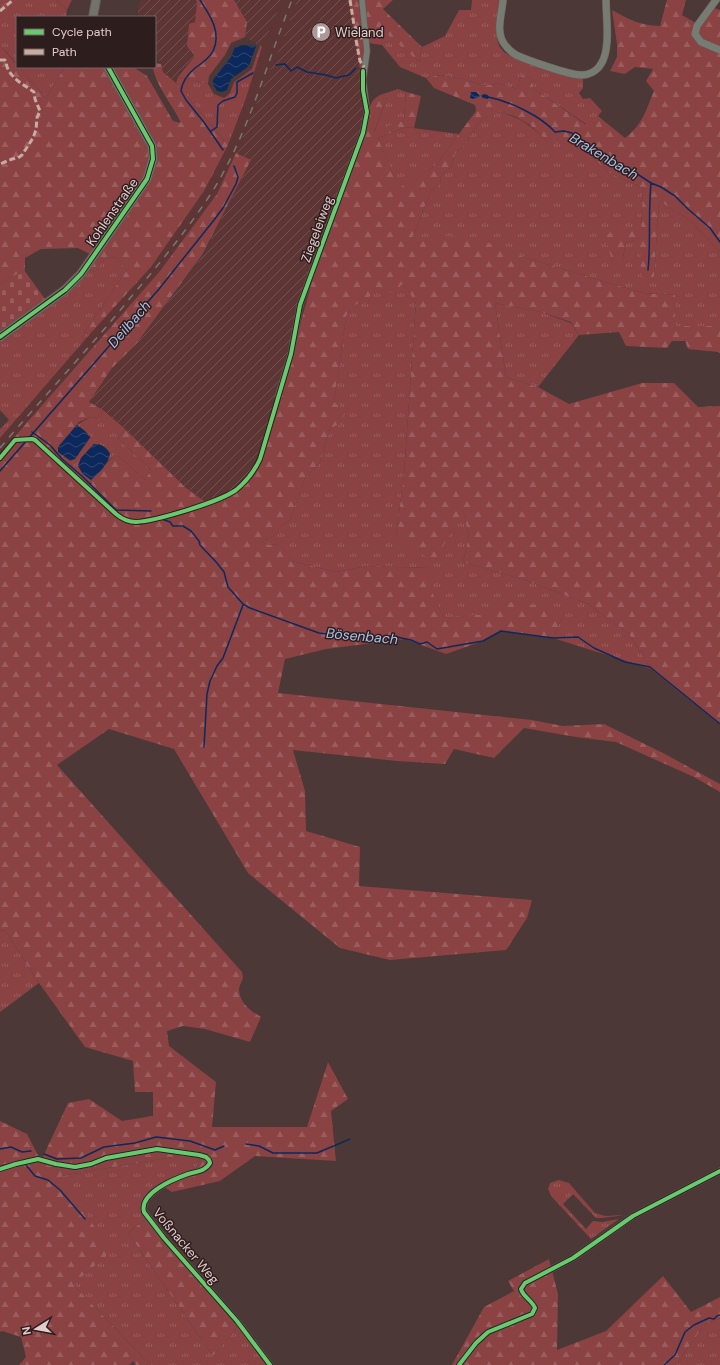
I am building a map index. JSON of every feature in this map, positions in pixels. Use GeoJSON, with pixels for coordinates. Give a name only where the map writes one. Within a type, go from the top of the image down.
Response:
{"type":"FeatureCollection","features":[{"type":"Feature","properties":{"kind":"main road"},"geometry":{"type":"LineString","coordinates":[[93,16],[96,0]]}},
{"type":"Feature","properties":{"kind":"main road","name":"Kohlenstraße"},"geometry":{"type":"LineString","coordinates":[[0,337],[65,290],[81,274],[147,179],[153,160],[152,146],[109,68]]}},
{"type":"Feature","properties":{"kind":"street","name":"Ziegeleiweg"},"geometry":{"type":"LineString","coordinates":[[278,398],[291,354],[300,305],[363,133],[367,112],[363,80],[367,51],[362,0]]}},
{"type":"Feature","properties":{"kind":"street"},"geometry":{"type":"LineString","coordinates":[[503,0],[500,33],[504,44],[511,52],[528,59],[581,75],[594,71],[604,59],[607,34],[606,0]]}},
{"type":"Feature","properties":{"kind":"street"},"geometry":{"type":"LineString","coordinates":[[716,0],[697,26],[695,34],[701,42],[720,50]]}},
{"type":"Feature","properties":{"kind":"street","name":"Voßnacker Weg"},"geometry":{"type":"LineString","coordinates":[[0,1170],[16,1164],[38,1159],[60,1165],[75,1167],[91,1164],[106,1158],[157,1149],[187,1152],[206,1157],[210,1163],[205,1169],[186,1175],[152,1193],[144,1201],[144,1212],[164,1238],[237,1321],[270,1365]]}},
{"type":"Feature","properties":{"kind":"street"},"geometry":{"type":"LineString","coordinates":[[460,1365],[476,1343],[488,1332],[532,1314],[535,1308],[534,1304],[522,1293],[521,1289],[525,1283],[581,1253],[630,1218],[720,1171]]}},
{"type":"Feature","properties":{"kind":"shaded area"},"geometry":{"type":"Polygon","coordinates":[[[141,0],[196,0],[195,56],[178,77],[176,83],[163,72],[156,54],[156,16],[138,16],[138,6],[141,0]]]}},
{"type":"Feature","properties":{"kind":"shaded area"},"geometry":{"type":"Polygon","coordinates":[[[234,0],[283,0],[262,47],[245,37],[247,22],[234,0]]]}},
{"type":"Feature","properties":{"kind":"shaded area"},"geometry":{"type":"Polygon","coordinates":[[[283,0],[297,0],[281,44],[236,153],[217,194],[160,271],[0,453],[0,438],[90,334],[151,267],[204,191],[228,145],[246,98],[262,47],[283,0]]]}},
{"type":"Feature","properties":{"kind":"shaded area","name":"Wieland"},"geometry":{"type":"Polygon","coordinates":[[[297,0],[349,0],[363,68],[362,97],[366,115],[362,132],[317,257],[291,354],[253,468],[234,489],[223,495],[204,501],[186,488],[103,410],[89,402],[112,368],[136,344],[203,255],[251,160],[236,153],[281,44],[297,0]]]}},
{"type":"Feature","properties":{"kind":"green space"},"geometry":{"type":"Polygon","coordinates":[[[0,0],[56,0],[67,10],[66,16],[16,16],[16,63],[0,45],[0,0]]]}},
{"type":"Feature","properties":{"kind":"green space"},"geometry":{"type":"Polygon","coordinates":[[[56,0],[72,0],[67,10],[56,0]]]}},
{"type":"Feature","properties":{"kind":"green space"},"geometry":{"type":"Polygon","coordinates":[[[196,0],[234,0],[247,22],[245,37],[231,43],[225,55],[209,76],[208,84],[178,77],[195,56],[187,46],[189,24],[195,22],[196,0]]]}},
{"type":"Feature","properties":{"kind":"green space"},"geometry":{"type":"Polygon","coordinates":[[[349,0],[358,0],[365,49],[363,68],[360,68],[349,0]]]}},
{"type":"Feature","properties":{"kind":"green space"},"geometry":{"type":"Polygon","coordinates":[[[365,0],[393,0],[383,9],[422,47],[419,62],[379,27],[369,43],[365,0]]]}},
{"type":"Feature","properties":{"kind":"green space"},"geometry":{"type":"Polygon","coordinates":[[[472,0],[500,0],[497,38],[499,46],[504,52],[528,64],[574,78],[583,79],[583,88],[579,93],[583,99],[590,98],[602,111],[598,116],[586,124],[534,89],[531,78],[521,75],[517,89],[499,83],[484,86],[463,79],[440,75],[426,78],[400,67],[382,45],[369,43],[379,26],[419,62],[422,47],[445,36],[459,10],[471,10],[472,0]]]}},
{"type":"Feature","properties":{"kind":"green space"},"geometry":{"type":"Polygon","coordinates":[[[667,0],[686,0],[682,15],[701,26],[714,8],[720,10],[720,252],[691,221],[659,201],[654,279],[641,276],[640,238],[626,243],[622,262],[611,257],[605,237],[615,228],[641,228],[643,188],[608,172],[570,136],[563,143],[546,140],[530,125],[514,116],[499,112],[482,119],[472,132],[467,142],[455,154],[451,167],[441,175],[440,184],[431,191],[412,239],[446,236],[479,239],[529,259],[643,293],[675,295],[675,326],[720,326],[720,353],[688,349],[685,341],[672,341],[667,348],[626,346],[619,332],[579,335],[571,322],[541,312],[495,303],[506,377],[538,387],[569,404],[642,383],[674,383],[698,407],[720,406],[720,725],[651,669],[629,634],[588,604],[528,581],[463,562],[469,536],[463,511],[434,562],[396,537],[404,474],[416,302],[403,284],[391,293],[384,288],[350,308],[346,317],[334,402],[340,406],[345,414],[339,424],[330,429],[320,463],[305,478],[290,520],[280,526],[280,532],[262,541],[266,545],[276,544],[282,547],[291,561],[336,572],[367,566],[430,568],[431,590],[444,618],[471,615],[492,615],[503,601],[534,605],[562,618],[553,638],[501,631],[483,641],[446,654],[405,639],[326,649],[285,659],[278,693],[532,720],[563,726],[604,724],[663,753],[720,784],[720,792],[694,777],[616,742],[524,728],[494,758],[454,749],[445,764],[397,761],[293,750],[305,791],[306,831],[360,847],[359,886],[532,900],[527,918],[506,950],[390,960],[340,948],[248,873],[174,749],[109,729],[57,765],[242,972],[243,978],[239,990],[241,999],[250,1010],[261,1017],[250,1042],[205,1029],[183,1026],[167,1031],[169,1046],[216,1082],[212,1127],[307,1127],[328,1062],[348,1099],[331,1111],[336,1161],[255,1156],[220,1181],[172,1192],[161,1185],[196,1169],[202,1152],[61,1176],[111,1252],[73,1284],[151,1365],[136,1365],[133,1361],[129,1365],[19,1365],[26,1357],[21,1337],[2,1331],[0,1332],[0,1121],[27,1134],[41,1161],[68,1103],[89,1099],[122,1121],[153,1116],[153,1092],[135,1092],[133,1061],[85,1047],[39,983],[5,930],[0,931],[0,455],[160,271],[217,194],[236,153],[251,160],[202,255],[136,344],[112,368],[89,402],[103,410],[100,418],[90,417],[79,422],[58,447],[54,449],[56,457],[85,482],[92,484],[91,480],[115,455],[121,458],[145,480],[151,470],[118,438],[125,429],[186,488],[204,501],[223,495],[224,498],[242,487],[254,472],[260,459],[292,354],[318,260],[367,122],[370,106],[374,99],[389,92],[374,132],[404,120],[406,92],[421,96],[414,128],[405,127],[378,138],[399,188],[435,166],[476,111],[475,105],[434,88],[426,78],[440,75],[463,79],[484,86],[499,83],[517,89],[521,75],[531,78],[534,89],[585,124],[598,116],[625,138],[640,123],[646,111],[654,91],[646,81],[653,69],[635,67],[625,74],[610,71],[617,57],[617,44],[612,10],[635,21],[660,26],[667,0]]]}},
{"type":"Feature","properties":{"kind":"green space"},"geometry":{"type":"Polygon","coordinates":[[[0,45],[16,64],[16,68],[20,68],[46,98],[64,68],[135,68],[147,76],[173,121],[181,123],[154,74],[153,68],[156,68],[156,63],[161,64],[163,72],[176,83],[228,145],[204,191],[151,267],[90,334],[84,333],[127,270],[115,257],[104,259],[95,272],[88,270],[112,236],[104,231],[90,254],[78,248],[41,249],[25,258],[25,270],[0,284],[0,45]]]}},
{"type":"Feature","properties":{"kind":"green space"},"geometry":{"type":"Polygon","coordinates":[[[260,45],[262,47],[246,98],[228,145],[176,83],[178,77],[208,84],[214,94],[224,98],[230,93],[234,82],[252,69],[260,45]]]}},
{"type":"Feature","properties":{"kind":"green space"},"geometry":{"type":"Polygon","coordinates":[[[20,68],[64,68],[46,98],[20,68]]]}},
{"type":"Feature","properties":{"kind":"green space"},"geometry":{"type":"Polygon","coordinates":[[[398,89],[406,92],[404,120],[374,133],[389,92],[398,89]]]}},
{"type":"Feature","properties":{"kind":"green space"},"geometry":{"type":"Polygon","coordinates":[[[499,112],[524,122],[546,140],[570,136],[608,172],[643,188],[641,228],[616,228],[622,262],[626,243],[640,238],[654,278],[659,201],[691,221],[720,252],[720,326],[675,326],[675,295],[643,293],[529,259],[479,240],[412,239],[431,191],[440,184],[441,175],[451,167],[455,154],[467,142],[472,132],[482,119],[499,112]]]}},
{"type":"Feature","properties":{"kind":"green space"},"geometry":{"type":"Polygon","coordinates":[[[405,127],[459,134],[435,166],[399,189],[378,138],[405,127]]]}},
{"type":"Feature","properties":{"kind":"green space"},"geometry":{"type":"Polygon","coordinates":[[[115,257],[127,270],[84,333],[90,334],[0,438],[0,429],[9,420],[0,410],[0,342],[58,300],[79,281],[88,270],[95,272],[104,259],[115,257]]]}},
{"type":"Feature","properties":{"kind":"green space"},"geometry":{"type":"Polygon","coordinates":[[[24,270],[45,299],[0,331],[0,284],[24,270]]]}},
{"type":"Feature","properties":{"kind":"green space"},"geometry":{"type":"Polygon","coordinates":[[[403,284],[416,301],[404,474],[396,537],[463,510],[469,536],[463,562],[528,581],[588,604],[629,634],[651,669],[553,638],[562,618],[488,616],[444,618],[430,590],[430,568],[367,566],[336,572],[291,561],[282,547],[276,544],[266,545],[262,541],[272,537],[280,526],[290,520],[305,478],[320,463],[330,429],[339,424],[340,406],[334,402],[346,317],[350,307],[384,287],[403,284]]]}},
{"type":"Feature","properties":{"kind":"green space"},"geometry":{"type":"Polygon","coordinates":[[[495,303],[541,312],[571,323],[579,335],[538,387],[506,377],[495,303]]]}},
{"type":"Feature","properties":{"kind":"green space"},"geometry":{"type":"Polygon","coordinates":[[[103,410],[125,429],[118,438],[151,470],[145,480],[121,458],[115,455],[108,461],[110,453],[102,445],[94,444],[81,458],[78,466],[83,474],[91,480],[92,483],[85,482],[56,456],[54,448],[58,447],[58,452],[70,461],[75,459],[91,437],[77,425],[90,417],[100,418],[103,410]]]}},
{"type":"Feature","properties":{"kind":"green space"},"geometry":{"type":"Polygon","coordinates":[[[5,930],[39,983],[0,1012],[0,931],[5,930]]]}},
{"type":"Feature","properties":{"kind":"green space"},"geometry":{"type":"Polygon","coordinates":[[[202,1152],[196,1169],[164,1183],[144,1198],[142,1206],[147,1218],[128,1233],[213,1356],[239,1325],[267,1365],[151,1365],[73,1284],[61,1176],[202,1152]]]}},
{"type":"Feature","properties":{"kind":"green space"},"geometry":{"type":"Polygon","coordinates":[[[559,1180],[569,1183],[595,1213],[605,1216],[625,1215],[596,1218],[573,1194],[563,1204],[586,1229],[593,1221],[602,1222],[619,1219],[591,1239],[551,1196],[548,1189],[550,1183],[559,1180]]]}},
{"type":"Feature","properties":{"kind":"green space"},"geometry":{"type":"Polygon","coordinates":[[[147,1218],[239,1325],[213,1356],[128,1233],[147,1218]]]}},
{"type":"Feature","properties":{"kind":"green space"},"geometry":{"type":"Polygon","coordinates":[[[549,1259],[558,1294],[557,1350],[606,1331],[663,1276],[691,1312],[720,1297],[720,1318],[704,1325],[676,1365],[452,1365],[484,1307],[514,1291],[508,1281],[549,1259]]]}},
{"type":"Feature","properties":{"kind":"green space"},"geometry":{"type":"Polygon","coordinates":[[[720,1318],[720,1365],[676,1365],[704,1325],[720,1318]]]}},
{"type":"Feature","properties":{"kind":"water"},"geometry":{"type":"Polygon","coordinates":[[[242,45],[256,46],[249,66],[231,79],[227,90],[222,92],[217,91],[213,84],[213,80],[231,57],[235,47],[242,45]]]}},
{"type":"Feature","properties":{"kind":"water"},"geometry":{"type":"Polygon","coordinates":[[[471,92],[476,92],[481,96],[473,99],[470,98],[471,92]]]}},
{"type":"Feature","properties":{"kind":"water"},"geometry":{"type":"Polygon","coordinates":[[[484,94],[488,95],[489,97],[488,99],[481,96],[484,94]]]}},
{"type":"Feature","properties":{"kind":"water"},"geometry":{"type":"Polygon","coordinates":[[[77,425],[90,437],[75,459],[70,460],[58,452],[58,447],[77,425]]]}},
{"type":"Feature","properties":{"kind":"water"},"geometry":{"type":"Polygon","coordinates":[[[94,444],[104,446],[110,454],[103,468],[91,480],[83,474],[78,466],[81,458],[94,444]]]}},
{"type":"Feature","properties":{"kind":"waterway","name":"Deilbach"},"geometry":{"type":"LineString","coordinates":[[200,0],[214,24],[216,38],[215,44],[210,56],[195,68],[184,81],[181,91],[223,150]]}},
{"type":"Feature","properties":{"kind":"waterway","name":"Brakenbach"},"geometry":{"type":"LineString","coordinates":[[276,65],[285,64],[291,71],[297,67],[307,72],[336,78],[349,75],[356,68]]}},
{"type":"Feature","properties":{"kind":"waterway","name":"Brakenbach"},"geometry":{"type":"LineString","coordinates":[[211,131],[217,127],[218,105],[223,101],[235,97],[237,93],[237,82],[253,73]]}},
{"type":"Feature","properties":{"kind":"waterway","name":"Brakenbach"},"geometry":{"type":"LineString","coordinates":[[488,97],[524,110],[542,120],[555,132],[564,131],[572,133],[611,161],[628,168],[651,183],[661,187],[675,196],[710,228],[720,242]]}},
{"type":"Feature","properties":{"kind":"waterway","name":"Deilbach"},"geometry":{"type":"LineString","coordinates":[[0,471],[159,289],[214,220],[223,208],[236,184],[238,177],[234,166]]}},
{"type":"Feature","properties":{"kind":"waterway","name":"Brakenbach"},"geometry":{"type":"LineString","coordinates":[[648,270],[651,183]]}},
{"type":"Feature","properties":{"kind":"waterway","name":"Bösenbach"},"geometry":{"type":"LineString","coordinates":[[32,432],[50,445],[62,459],[83,477],[116,510],[151,511]]}},
{"type":"Feature","properties":{"kind":"waterway","name":"Bösenbach"},"geometry":{"type":"LineString","coordinates":[[162,519],[170,522],[173,526],[183,526],[191,531],[199,541],[200,545],[224,572],[228,587],[243,604],[250,608],[319,633],[337,635],[356,633],[365,639],[392,636],[411,640],[420,644],[427,642],[437,649],[483,641],[501,631],[553,638],[578,637],[594,648],[625,662],[650,667],[720,724]]}},
{"type":"Feature","properties":{"kind":"waterway"},"geometry":{"type":"LineString","coordinates":[[204,747],[207,694],[210,681],[217,666],[223,658],[243,605]]}},
{"type":"Feature","properties":{"kind":"waterway"},"geometry":{"type":"LineString","coordinates":[[44,1154],[57,1159],[81,1158],[104,1147],[135,1143],[156,1137],[190,1141],[215,1150],[224,1146]]}},
{"type":"Feature","properties":{"kind":"waterway"},"geometry":{"type":"LineString","coordinates":[[246,1144],[259,1146],[273,1153],[317,1153],[350,1139]]}},
{"type":"Feature","properties":{"kind":"waterway"},"geometry":{"type":"LineString","coordinates":[[0,1149],[11,1147],[22,1152],[31,1151]]}},
{"type":"Feature","properties":{"kind":"waterway"},"geometry":{"type":"LineString","coordinates":[[26,1165],[35,1176],[48,1180],[60,1190],[85,1219]]}},
{"type":"Feature","properties":{"kind":"waterway"},"geometry":{"type":"LineString","coordinates":[[664,1365],[675,1355],[685,1332],[694,1325],[709,1318],[714,1319],[720,1315]]}},
{"type":"Feature","properties":{"kind":"railway"},"geometry":{"type":"LineString","coordinates":[[0,448],[153,271],[203,206],[225,169],[247,122],[292,0]]}},
{"type":"Feature","properties":{"kind":"marked path"},"geometry":{"type":"LineString","coordinates":[[0,11],[13,0]]}},
{"type":"Feature","properties":{"kind":"marked path"},"geometry":{"type":"LineString","coordinates":[[350,0],[354,25],[362,39]]}},
{"type":"Feature","properties":{"kind":"marked path"},"geometry":{"type":"LineString","coordinates":[[356,40],[360,61],[364,67]]}},
{"type":"Feature","properties":{"kind":"marked path"},"geometry":{"type":"LineString","coordinates":[[0,60],[5,60],[10,73],[34,92],[40,111],[33,138],[22,155],[18,158],[0,164]]}},
{"type":"Feature","properties":{"kind":"cycle path"},"geometry":{"type":"LineString","coordinates":[[0,337],[65,290],[81,274],[147,179],[153,159],[152,146],[109,68]]}},
{"type":"Feature","properties":{"kind":"cycle path"},"geometry":{"type":"LineString","coordinates":[[0,458],[15,440],[35,440],[116,514],[125,520],[133,522],[158,518],[202,505],[228,495],[244,483],[253,472],[260,459],[291,354],[300,305],[363,133],[367,112],[363,90],[363,71]]}},
{"type":"Feature","properties":{"kind":"cycle path"},"geometry":{"type":"LineString","coordinates":[[0,1169],[38,1159],[75,1167],[91,1164],[106,1158],[157,1149],[206,1157],[210,1163],[206,1168],[175,1179],[152,1193],[144,1205],[144,1212],[164,1238],[237,1321],[270,1365]]}},
{"type":"Feature","properties":{"kind":"cycle path"},"geometry":{"type":"LineString","coordinates":[[459,1365],[476,1343],[488,1332],[532,1314],[535,1308],[521,1289],[525,1283],[573,1258],[633,1216],[720,1171]]}},
{"type":"Feature","properties":{"kind":"place","name":"Wieland"},"geometry":{"type":"Point","coordinates":[321,32]}}]}
